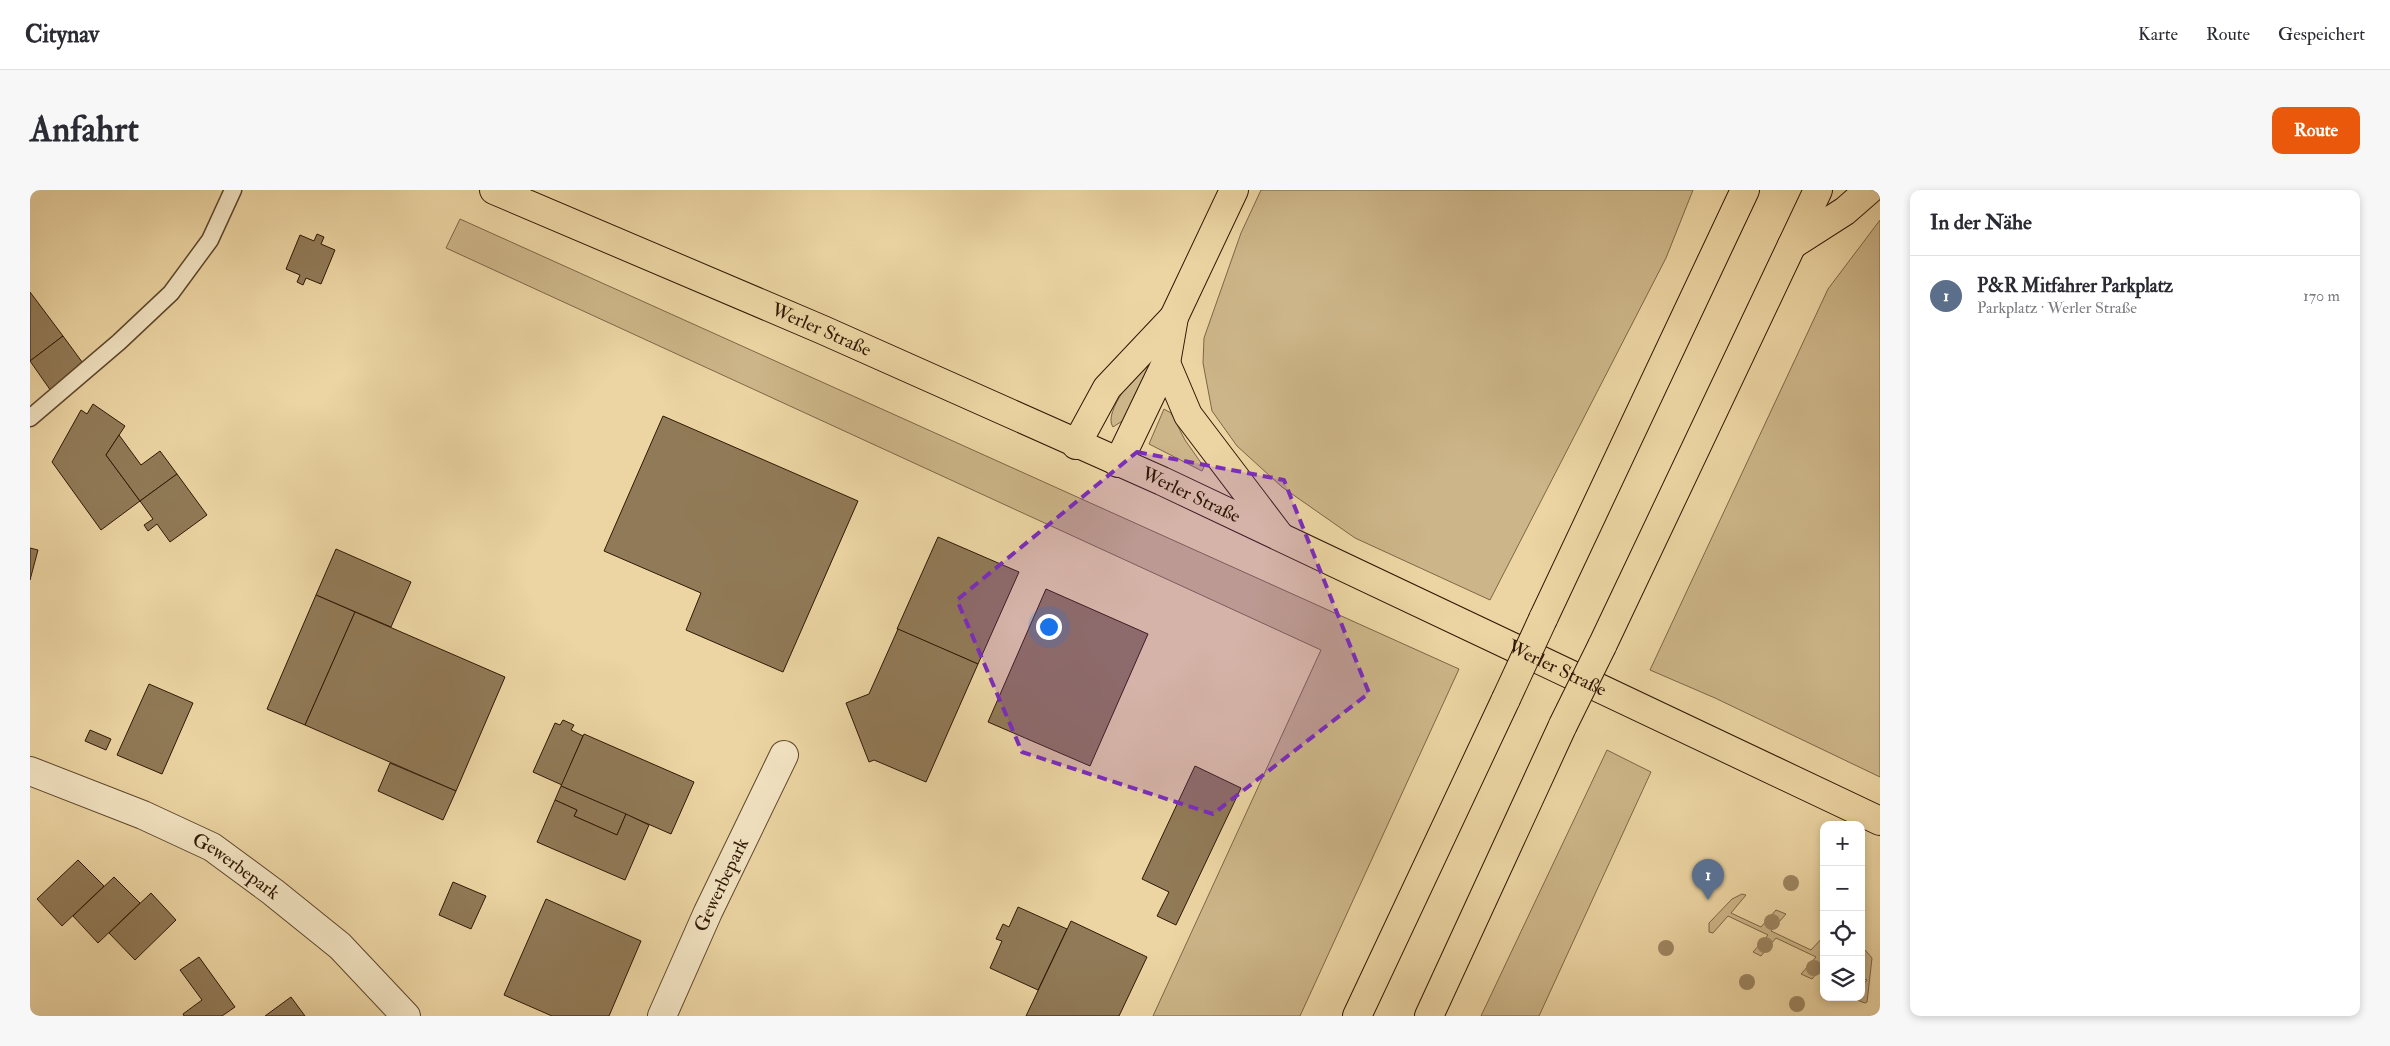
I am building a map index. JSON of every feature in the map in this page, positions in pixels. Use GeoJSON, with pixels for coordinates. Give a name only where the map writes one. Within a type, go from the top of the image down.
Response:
{"type":"FeatureCollection","features":[{"type":"Feature","properties":{"kind":"main road","name":"Werler Straße"},"geometry":{"type":"LineString","coordinates":[[494,190],[823,330],[1279,535],[1880,820]]}},
{"type":"Feature","properties":{"kind":"main road"},"geometry":{"type":"LineString","coordinates":[[1118,463],[1166,363],[1174,317],[1234,190]]}},
{"type":"Feature","properties":{"kind":"main road"},"geometry":{"type":"LineString","coordinates":[[1726,190],[1730,222]]}},
{"type":"Feature","properties":{"kind":"main road"},"geometry":{"type":"LineString","coordinates":[[1357,1016],[1745,190]]}},
{"type":"Feature","properties":{"kind":"main road"},"geometry":{"type":"LineString","coordinates":[[1429,1016],[1564,725],[1818,190]]}},
{"type":"Feature","properties":{"kind":"main road"},"geometry":{"type":"LineString","coordinates":[[1792,246],[1845,211],[1869,190]]}},
{"type":"Feature","properties":{"kind":"main road"},"geometry":{"type":"LineString","coordinates":[[1076,445],[1107,388],[1174,317]]}},
{"type":"Feature","properties":{"kind":"main road"},"geometry":{"type":"LineString","coordinates":[[1166,363],[1188,415],[1279,535]]}},
{"type":"Feature","properties":{"kind":"street","name":"Gewerbepark"},"geometry":{"type":"LineString","coordinates":[[662,1016],[708,912],[784,755]]}},
{"type":"Feature","properties":{"kind":"street","name":"Gewerbepark"},"geometry":{"type":"LineString","coordinates":[[30,770],[142,815],[212,847],[273,892],[340,946],[406,1016]]}},
{"type":"Feature","properties":{"kind":"lane"},"geometry":{"type":"LineString","coordinates":[[30,418],[119,342],[171,293],[210,240],[233,190]]}},
{"type":"Feature","properties":{"kind":"highlighted area"},"geometry":{"type":"Polygon","coordinates":[[[1137,452],[1284,480],[1369,693],[1213,814],[1022,752],[957,600],[1137,452]]]}},
{"type":"Feature","properties":{"kind":"shaded area"},"geometry":{"type":"Polygon","coordinates":[[[1261,190],[1693,190],[1666,258],[1490,600],[1355,538],[1282,487],[1237,446],[1212,411],[1203,363],[1204,338],[1241,233],[1261,190]]]}},
{"type":"Feature","properties":{"kind":"shaded area"},"geometry":{"type":"Polygon","coordinates":[[[460,219],[1459,669],[1300,1016],[1153,1016],[1321,650],[446,248],[460,219]]]}},
{"type":"Feature","properties":{"kind":"shaded area"},"geometry":{"type":"Polygon","coordinates":[[[1880,220],[1880,777],[1715,698],[1650,670],[1828,289],[1880,220]]]}},
{"type":"Feature","properties":{"kind":"shaded area"},"geometry":{"type":"Polygon","coordinates":[[[1149,357],[1154,361],[1127,418],[1113,427],[1111,420],[1117,402],[1130,381],[1149,357]]]}},
{"type":"Feature","properties":{"kind":"shaded area"},"geometry":{"type":"Polygon","coordinates":[[[1164,409],[1171,413],[1185,440],[1204,467],[1202,471],[1149,444],[1164,409]]]}},
{"type":"Feature","properties":{"kind":"shaded area"},"geometry":{"type":"Polygon","coordinates":[[[1607,750],[1651,772],[1539,1016],[1481,1016],[1607,750]]]}},
{"type":"Feature","properties":{"kind":"shaded area"},"geometry":{"type":"Polygon","coordinates":[[[1742,894],[1746,895],[1731,913],[1761,927],[1776,910],[1786,914],[1771,931],[1811,950],[1820,940],[1820,970],[1812,979],[1801,974],[1816,957],[1776,938],[1761,956],[1753,952],[1768,935],[1728,916],[1713,933],[1709,932],[1709,923],[1732,899],[1742,894]]]}},
{"type":"Feature","properties":{"kind":"shaded area"},"geometry":{"type":"Polygon","coordinates":[[[1865,950],[1872,958],[1867,1002],[1865,1003],[1860,1001],[1865,1001],[1865,982],[1867,980],[1865,979],[1865,950]]]}},
{"type":"Feature","properties":{"kind":"building"},"geometry":{"type":"Polygon","coordinates":[[[317,234],[324,237],[321,244],[335,250],[321,284],[306,278],[303,285],[297,282],[300,275],[286,269],[300,235],[314,241],[317,234]]]}},
{"type":"Feature","properties":{"kind":"building"},"geometry":{"type":"Polygon","coordinates":[[[30,292],[63,336],[30,361],[30,292]]]}},
{"type":"Feature","properties":{"kind":"building"},"geometry":{"type":"Polygon","coordinates":[[[63,336],[85,366],[51,391],[30,361],[63,336]]]}},
{"type":"Feature","properties":{"kind":"building"},"geometry":{"type":"Polygon","coordinates":[[[93,404],[125,426],[106,455],[140,501],[101,530],[52,462],[81,410],[87,414],[93,404]]]}},
{"type":"Feature","properties":{"kind":"building"},"geometry":{"type":"Polygon","coordinates":[[[663,416],[858,501],[783,672],[686,630],[701,593],[604,551],[663,416]]]}},
{"type":"Feature","properties":{"kind":"building"},"geometry":{"type":"Polygon","coordinates":[[[119,435],[141,465],[160,451],[177,474],[140,501],[106,455],[119,435]]]}},
{"type":"Feature","properties":{"kind":"building"},"geometry":{"type":"Polygon","coordinates":[[[177,474],[207,515],[170,542],[157,524],[148,531],[144,525],[153,519],[140,501],[177,474]]]}},
{"type":"Feature","properties":{"kind":"building"},"geometry":{"type":"Polygon","coordinates":[[[938,537],[1019,572],[978,664],[897,629],[938,537]]]}},
{"type":"Feature","properties":{"kind":"building"},"geometry":{"type":"Polygon","coordinates":[[[30,548],[38,550],[30,580],[30,548]]]}},
{"type":"Feature","properties":{"kind":"building"},"geometry":{"type":"Polygon","coordinates":[[[336,549],[411,582],[391,627],[316,595],[336,549]]]}},
{"type":"Feature","properties":{"kind":"building"},"geometry":{"type":"Polygon","coordinates":[[[1046,589],[1148,634],[1090,766],[988,722],[1046,589]]]}},
{"type":"Feature","properties":{"kind":"building"},"geometry":{"type":"Polygon","coordinates":[[[316,595],[355,612],[305,725],[267,709],[316,595]]]}},
{"type":"Feature","properties":{"kind":"building"},"geometry":{"type":"Polygon","coordinates":[[[355,612],[505,677],[456,791],[305,725],[355,612]]]}},
{"type":"Feature","properties":{"kind":"building"},"geometry":{"type":"Polygon","coordinates":[[[898,629],[978,664],[926,782],[874,760],[869,762],[846,703],[869,694],[898,629]]]}},
{"type":"Feature","properties":{"kind":"building"},"geometry":{"type":"Polygon","coordinates":[[[149,684],[193,703],[162,774],[117,755],[149,684]]]}},
{"type":"Feature","properties":{"kind":"building"},"geometry":{"type":"Polygon","coordinates":[[[563,720],[574,725],[571,730],[583,736],[562,785],[533,772],[555,723],[560,725],[563,720]]]}},
{"type":"Feature","properties":{"kind":"building"},"geometry":{"type":"Polygon","coordinates":[[[90,730],[111,739],[106,750],[85,741],[90,730]]]}},
{"type":"Feature","properties":{"kind":"building"},"geometry":{"type":"Polygon","coordinates":[[[584,734],[694,782],[671,834],[561,786],[584,734]]]}},
{"type":"Feature","properties":{"kind":"building"},"geometry":{"type":"Polygon","coordinates":[[[390,763],[456,791],[443,820],[378,791],[390,763]]]}},
{"type":"Feature","properties":{"kind":"building"},"geometry":{"type":"Polygon","coordinates":[[[1195,766],[1241,788],[1176,925],[1157,916],[1169,892],[1142,879],[1195,766]]]}},
{"type":"Feature","properties":{"kind":"building"},"geometry":{"type":"Polygon","coordinates":[[[561,786],[626,814],[617,835],[574,816],[577,810],[555,800],[561,786]]]}},
{"type":"Feature","properties":{"kind":"building"},"geometry":{"type":"Polygon","coordinates":[[[555,800],[577,810],[574,816],[617,835],[626,814],[649,825],[625,880],[537,842],[555,800]]]}},
{"type":"Feature","properties":{"kind":"building"},"geometry":{"type":"Polygon","coordinates":[[[78,860],[104,886],[62,926],[37,899],[78,860]]]}},
{"type":"Feature","properties":{"kind":"building"},"geometry":{"type":"Polygon","coordinates":[[[114,877],[140,903],[98,943],[73,916],[114,877]]]}},
{"type":"Feature","properties":{"kind":"building"},"geometry":{"type":"Polygon","coordinates":[[[453,882],[486,896],[471,929],[439,915],[453,882]]]}},
{"type":"Feature","properties":{"kind":"building"},"geometry":{"type":"Polygon","coordinates":[[[151,893],[176,920],[135,960],[109,933],[151,893]]]}},
{"type":"Feature","properties":{"kind":"building"},"geometry":{"type":"Polygon","coordinates":[[[546,899],[641,941],[609,1016],[552,1016],[504,995],[546,899]]]}},
{"type":"Feature","properties":{"kind":"building"},"geometry":{"type":"Polygon","coordinates":[[[1018,907],[1067,929],[1038,990],[990,968],[1002,941],[996,939],[1003,924],[1009,927],[1018,907]]]}},
{"type":"Feature","properties":{"kind":"building"},"geometry":{"type":"Polygon","coordinates":[[[1071,921],[1147,957],[1119,1016],[1026,1016],[1071,921]]]}},
{"type":"Feature","properties":{"kind":"building"},"geometry":{"type":"Polygon","coordinates":[[[199,957],[235,1007],[222,1016],[184,1016],[183,1014],[202,1000],[180,970],[199,957]]]}},
{"type":"Feature","properties":{"kind":"building"},"geometry":{"type":"Polygon","coordinates":[[[291,997],[305,1016],[265,1016],[291,997]]]}},
{"type":"Feature","properties":{"kind":"place","name":"P&R Mitfahrer Parkplatz"},"geometry":{"type":"Point","coordinates":[1708,900]}}]}
